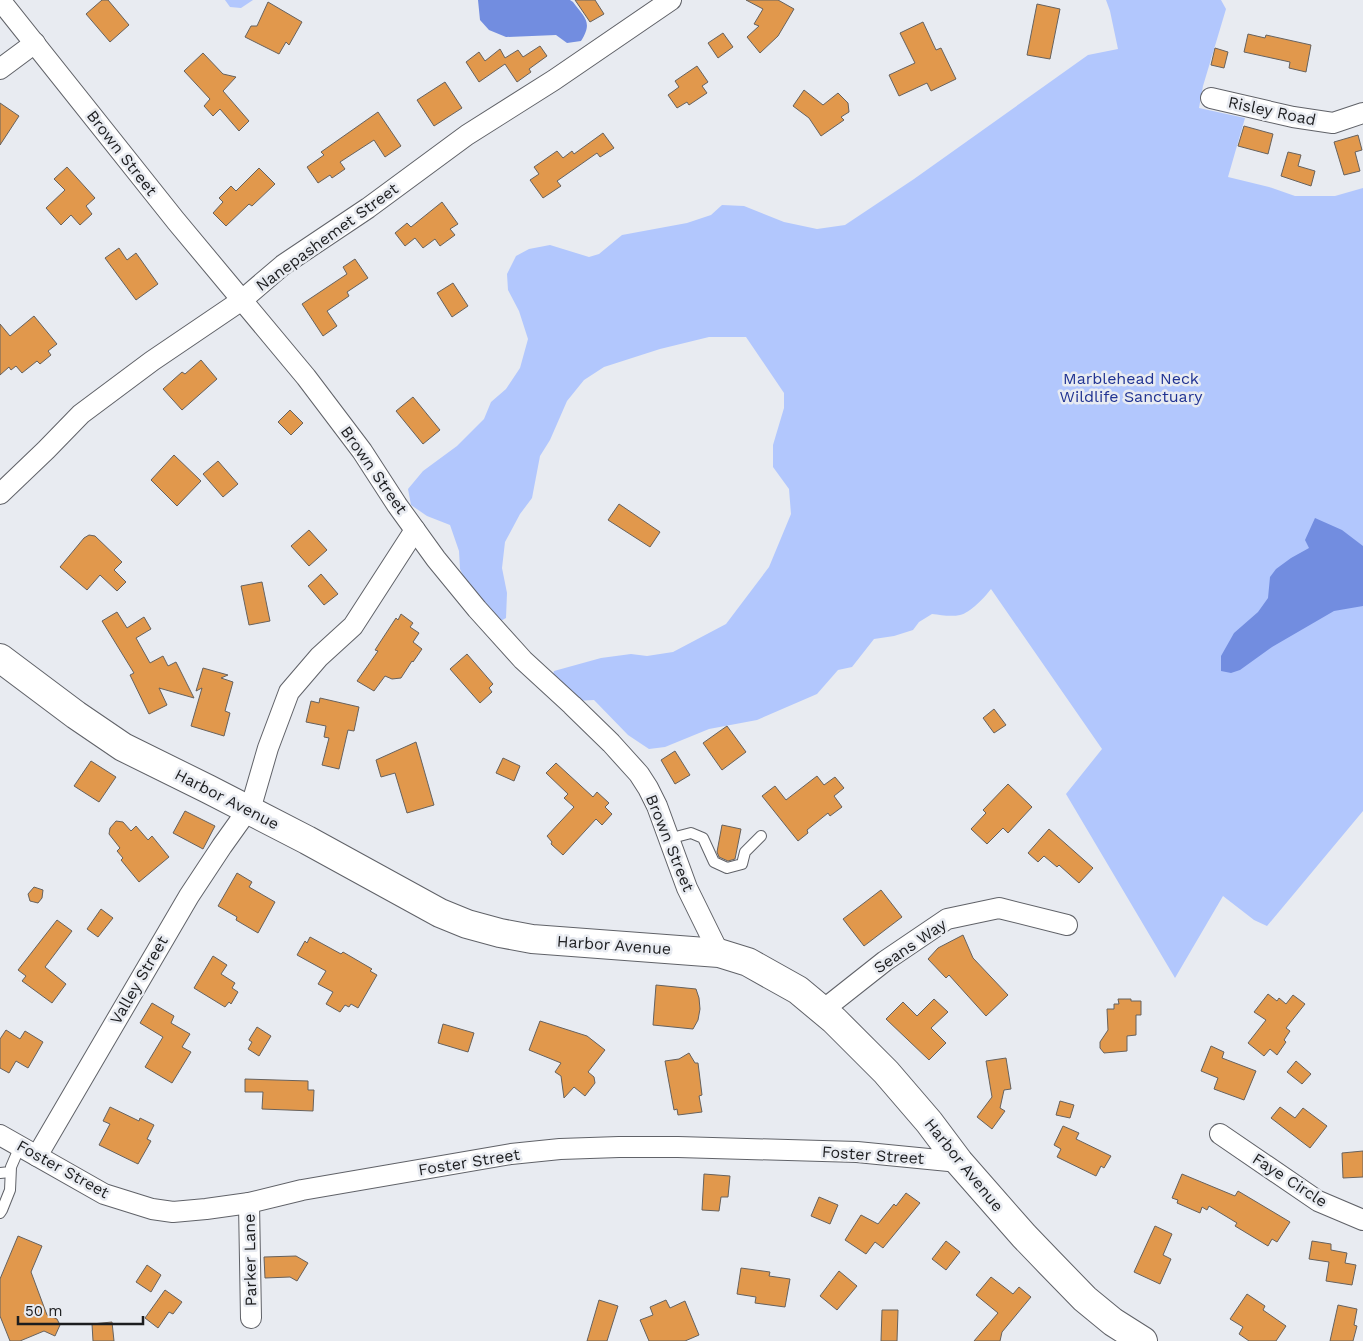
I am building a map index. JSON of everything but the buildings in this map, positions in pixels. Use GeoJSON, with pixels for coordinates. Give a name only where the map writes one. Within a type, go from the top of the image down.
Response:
{"type":"FeatureCollection","features":[{"type":"Feature","properties":{"kind":"main road","name":"Harbor Avenue"},"geometry":{"type":"LineString","coordinates":[[0,658],[76,715],[123,747],[250,810],[440,912],[467,924],[532,939],[719,953],[748,962],[798,990],[834,1020],[886,1072],[930,1122],[959,1162],[1024,1236],[1085,1299],[1113,1322],[1143,1341]]}},
{"type":"Feature","properties":{"kind":"street","name":"Brown Street"},"geometry":{"type":"LineString","coordinates":[[0,0],[165,208],[306,377],[357,444],[436,559],[477,609],[523,660],[579,711],[639,774],[657,806],[687,888],[719,953]]}},
{"type":"Feature","properties":{"kind":"street","name":"Nanepashemet Street"},"geometry":{"type":"LineString","coordinates":[[0,494],[82,414],[152,361],[242,300],[283,265],[368,208],[466,135],[554,80],[671,0]]}},
{"type":"Feature","properties":{"kind":"street"},"geometry":{"type":"LineString","coordinates":[[0,69],[35,43]]}},
{"type":"Feature","properties":{"kind":"street","name":"Risley Road"},"geometry":{"type":"LineString","coordinates":[[1211,98],[1293,117],[1333,123],[1363,113]]}},
{"type":"Feature","properties":{"kind":"street"},"geometry":{"type":"LineString","coordinates":[[250,810],[268,748],[289,692],[319,657],[353,626],[415,530]]}},
{"type":"Feature","properties":{"kind":"street","name":"Valley Street"},"geometry":{"type":"LineString","coordinates":[[29,1151],[189,896],[237,824],[250,810]]}},
{"type":"Feature","properties":{"kind":"street","name":"Seans Way"},"geometry":{"type":"LineString","coordinates":[[822,1010],[885,961],[947,919],[999,908],[1067,925]]}},
{"type":"Feature","properties":{"kind":"street","name":"Faye Circle"},"geometry":{"type":"LineString","coordinates":[[1220,1134],[1318,1201],[1363,1220]]}},
{"type":"Feature","properties":{"kind":"street","name":"Foster Street"},"geometry":{"type":"LineString","coordinates":[[0,1135],[104,1194],[152,1210],[173,1212],[249,1203],[302,1190],[511,1154],[560,1149],[678,1147],[857,1152],[959,1162]]}},
{"type":"Feature","properties":{"kind":"street","name":"Parker Lane"},"geometry":{"type":"LineString","coordinates":[[249,1203],[251,1318]]}},
{"type":"Feature","properties":{"kind":"lane"},"geometry":{"type":"LineString","coordinates":[[668,839],[691,832],[703,838],[714,862],[726,868],[742,864],[746,852],[761,836]]}},
{"type":"Feature","properties":{"kind":"lane"},"geometry":{"type":"LineString","coordinates":[[0,1213],[10,1190],[5,1173],[29,1151]]}},
{"type":"Feature","properties":{"kind":"green space"},"geometry":{"type":"Polygon","coordinates":[[[225,0],[253,0],[241,8],[230,7],[225,0]]]}},
{"type":"Feature","properties":{"kind":"green space","name":"Marblehead Neck Wildlife Sanctuary"},"geometry":{"type":"Polygon","coordinates":[[[1106,0],[1221,0],[1226,9],[1203,86],[1199,108],[1245,118],[1228,177],[1269,187],[1295,196],[1335,196],[1363,188],[1363,811],[1267,926],[1254,920],[1223,896],[1175,978],[1066,794],[1102,749],[991,589],[964,614],[946,616],[932,614],[919,622],[913,630],[894,636],[874,639],[852,667],[838,670],[817,694],[757,720],[709,729],[665,747],[649,749],[628,735],[594,700],[575,701],[552,678],[554,671],[601,658],[631,654],[647,656],[673,652],[726,624],[769,567],[791,514],[789,489],[773,467],[773,445],[784,408],[784,393],[746,337],[709,337],[660,349],[604,367],[584,380],[567,401],[550,440],[540,456],[532,498],[520,514],[505,542],[502,568],[507,593],[506,618],[497,623],[474,599],[460,569],[459,551],[450,525],[427,516],[411,505],[408,489],[423,471],[457,446],[484,419],[491,402],[506,389],[520,368],[528,339],[519,311],[508,290],[507,274],[516,256],[529,249],[550,245],[589,257],[599,254],[622,235],[687,223],[711,215],[722,205],[744,206],[784,222],[817,229],[845,225],[914,179],[1088,55],[1118,49],[1106,0]]]}},
{"type":"Feature","properties":{"kind":"shaded area"},"geometry":{"type":"Polygon","coordinates":[[[478,0],[570,0],[586,20],[585,35],[581,41],[567,43],[556,35],[506,37],[489,30],[480,20],[478,0]]]}},
{"type":"Feature","properties":{"kind":"shaded area"},"geometry":{"type":"Polygon","coordinates":[[[1315,518],[1342,530],[1363,546],[1363,606],[1334,611],[1272,647],[1240,670],[1231,673],[1221,671],[1221,656],[1234,633],[1258,612],[1268,598],[1270,577],[1276,569],[1309,548],[1305,540],[1315,518]]]}}]}
